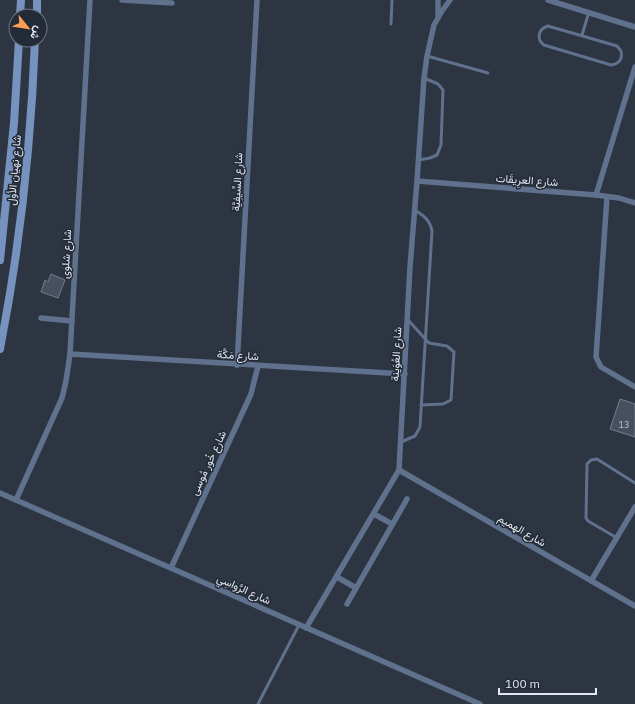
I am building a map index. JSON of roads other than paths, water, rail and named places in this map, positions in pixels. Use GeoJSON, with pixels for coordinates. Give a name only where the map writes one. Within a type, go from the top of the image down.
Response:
{"type":"FeatureCollection","features":[{"type":"Feature","properties":{"kind":"main road","name":"شارع نهيان الأول"},"geometry":{"type":"LineString","coordinates":[[0,260],[14,123],[19,48]]}},
{"type":"Feature","properties":{"kind":"main road","name":"شارع نهيان الأول"},"geometry":{"type":"LineString","coordinates":[[0,350],[23,202],[34,48]]}},
{"type":"Feature","properties":{"kind":"street","name":"شارع شلوى"},"geometry":{"type":"LineString","coordinates":[[16,500],[62,398],[70,354],[90,0]]}},
{"type":"Feature","properties":{"kind":"street"},"geometry":{"type":"LineString","coordinates":[[122,0],[172,4]]}},
{"type":"Feature","properties":{"kind":"street","name":"شارع السِّيفِيَّة"},"geometry":{"type":"LineString","coordinates":[[237,365],[257,0]]}},
{"type":"Feature","properties":{"kind":"street","name":"شارع العُوَينة"},"geometry":{"type":"LineString","coordinates":[[438,0],[438,19]]}},
{"type":"Feature","properties":{"kind":"street","name":"شارع العُوَينة"},"geometry":{"type":"LineString","coordinates":[[306,628],[399,470],[414,209],[424,78],[432,34],[438,19],[450,0]]}},
{"type":"Feature","properties":{"kind":"street"},"geometry":{"type":"LineString","coordinates":[[548,0],[635,27]]}},
{"type":"Feature","properties":{"kind":"street"},"geometry":{"type":"LineString","coordinates":[[596,195],[635,67]]}},
{"type":"Feature","properties":{"kind":"street","name":"شارع العرِيقَات"},"geometry":{"type":"LineString","coordinates":[[417,181],[596,195],[635,203]]}},
{"type":"Feature","properties":{"kind":"street"},"geometry":{"type":"LineString","coordinates":[[607,197],[596,357],[601,367],[635,387]]}},
{"type":"Feature","properties":{"kind":"street"},"geometry":{"type":"LineString","coordinates":[[41,318],[72,321]]}},
{"type":"Feature","properties":{"kind":"street","name":"شارع مَكَّة"},"geometry":{"type":"LineString","coordinates":[[70,354],[405,374]]}},
{"type":"Feature","properties":{"kind":"street","name":"شارع خُور مُوسى"},"geometry":{"type":"LineString","coordinates":[[171,568],[249,399],[258,366]]}},
{"type":"Feature","properties":{"kind":"street","name":"شارع الهميم"},"geometry":{"type":"LineString","coordinates":[[399,470],[635,606]]}},
{"type":"Feature","properties":{"kind":"street","name":"شارع الرَّواسِي"},"geometry":{"type":"LineString","coordinates":[[0,493],[480,704]]}},
{"type":"Feature","properties":{"kind":"street"},"geometry":{"type":"LineString","coordinates":[[347,604],[407,499]]}},
{"type":"Feature","properties":{"kind":"street"},"geometry":{"type":"LineString","coordinates":[[591,582],[635,507]]}},
{"type":"Feature","properties":{"kind":"street"},"geometry":{"type":"LineString","coordinates":[[374,514],[392,524]]}},
{"type":"Feature","properties":{"kind":"street"},"geometry":{"type":"LineString","coordinates":[[337,577],[356,588]]}},
{"type":"Feature","properties":{"kind":"lane"},"geometry":{"type":"LineString","coordinates":[[391,24],[392,0]]}},
{"type":"Feature","properties":{"kind":"lane"},"geometry":{"type":"LineString","coordinates":[[582,35],[589,12]]}},
{"type":"Feature","properties":{"kind":"lane"},"geometry":{"type":"LineString","coordinates":[[548,26],[582,35],[617,46],[622,55],[620,61],[611,65],[547,46],[542,43],[539,37],[540,31],[548,26]]}},
{"type":"Feature","properties":{"kind":"lane"},"geometry":{"type":"LineString","coordinates":[[427,56],[488,73]]}},
{"type":"Feature","properties":{"kind":"lane"},"geometry":{"type":"LineString","coordinates":[[418,160],[434,157],[440,152],[441,145],[443,90],[438,84],[424,78]]}},
{"type":"Feature","properties":{"kind":"lane"},"geometry":{"type":"LineString","coordinates":[[401,442],[415,436],[419,430],[432,231],[426,217],[414,209]]}},
{"type":"Feature","properties":{"kind":"lane"},"geometry":{"type":"LineString","coordinates":[[407,320],[425,340],[432,344],[447,346],[454,352],[452,398],[446,404],[421,405]]}},
{"type":"Feature","properties":{"kind":"lane"},"geometry":{"type":"LineString","coordinates":[[617,538],[588,521],[586,518],[587,464],[591,460],[597,460],[635,483]]}},
{"type":"Feature","properties":{"kind":"lane"},"geometry":{"type":"LineString","coordinates":[[258,704],[298,625]]}}]}
